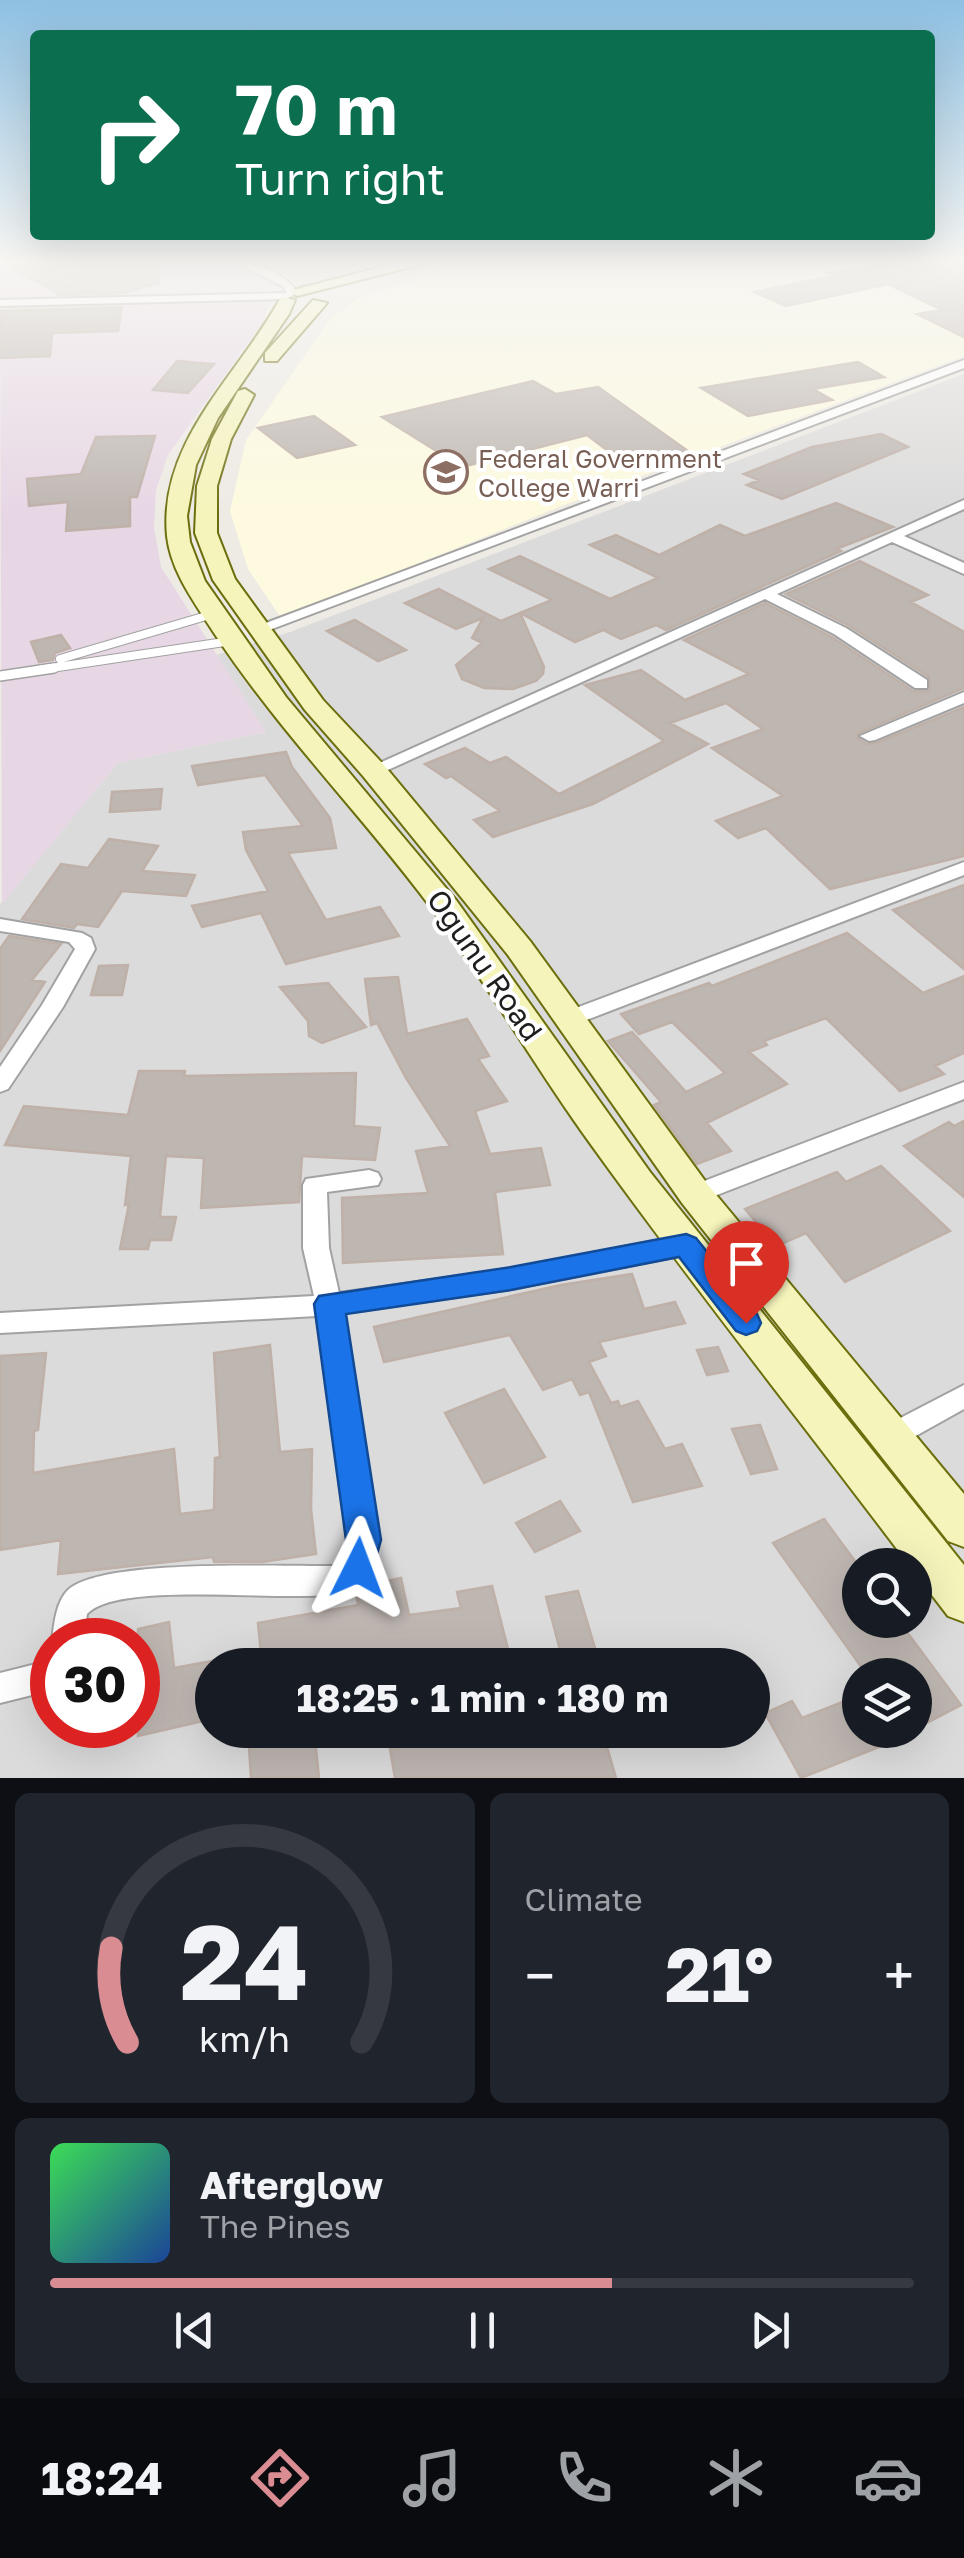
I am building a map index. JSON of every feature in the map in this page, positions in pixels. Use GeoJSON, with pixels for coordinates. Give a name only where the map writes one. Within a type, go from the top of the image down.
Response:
{"type":"FeatureCollection","features":[{"type":"Feature","properties":{"kind":"main road","name":"Ogunu Road"},"geometry":{"type":"LineString","coordinates":[[258,346],[213,407],[188,460],[178,516],[179,541],[212,614],[245,635],[372,770],[518,948],[695,1194],[964,1528]]}},
{"type":"Feature","properties":{"kind":"main road","name":"Ogunu Road"},"geometry":{"type":"LineString","coordinates":[[274,346],[222,434],[205,490],[205,536],[213,563],[282,713],[422,876],[481,953],[590,1117],[964,1602]]}},
{"type":"Feature","properties":{"kind":"main road"},"geometry":{"type":"LineString","coordinates":[[767,1348],[805,1328]]}},
{"type":"Feature","properties":{"kind":"street"},"geometry":{"type":"LineString","coordinates":[[245,635],[964,364]]}},
{"type":"Feature","properties":{"kind":"street"},"geometry":{"type":"LineString","coordinates":[[372,770],[964,504]]}},
{"type":"Feature","properties":{"kind":"street"},"geometry":{"type":"LineString","coordinates":[[893,536],[964,569]]}},
{"type":"Feature","properties":{"kind":"street"},"geometry":{"type":"LineString","coordinates":[[764,592],[840,632],[921,684]]}},
{"type":"Feature","properties":{"kind":"street"},"geometry":{"type":"LineString","coordinates":[[869,736],[964,697]]}},
{"type":"Feature","properties":{"kind":"street"},"geometry":{"type":"LineString","coordinates":[[568,1019],[964,868]]}},
{"type":"Feature","properties":{"kind":"street"},"geometry":{"type":"LineString","coordinates":[[0,925],[75,937],[84,943],[84,949],[52,1007],[0,1084]]}},
{"type":"Feature","properties":{"kind":"street"},"geometry":{"type":"LineString","coordinates":[[695,1194],[964,1090]]}},
{"type":"Feature","properties":{"kind":"street"},"geometry":{"type":"LineString","coordinates":[[71,1618],[82,1598],[104,1590],[144,1584],[339,1580],[358,1568],[364,1540],[329,1304],[316,1248],[315,1185],[369,1179]]}},
{"type":"Feature","properties":{"kind":"street"},"geometry":{"type":"LineString","coordinates":[[0,1323],[329,1304],[511,1278],[686,1245]]}},
{"type":"Feature","properties":{"kind":"street"},"geometry":{"type":"LineString","coordinates":[[892,1435],[964,1396]]}},
{"type":"Feature","properties":{"kind":"street"},"geometry":{"type":"LineString","coordinates":[[0,1688],[30,1680]]}},
{"type":"Feature","properties":{"kind":"lane"},"geometry":{"type":"LineString","coordinates":[[0,675],[127,642],[212,614]]}},
{"type":"Feature","properties":{"kind":"lane"},"geometry":{"type":"LineString","coordinates":[[0,675],[245,635]]}},
{"type":"Feature","properties":{"kind":"shaded area"},"geometry":{"type":"Polygon","coordinates":[[[0,346],[246,346],[168,455],[156,490],[154,527],[161,567],[266,732],[118,763],[2,904],[0,346]]]}},
{"type":"Feature","properties":{"kind":"shaded area","name":"Federal Government College Warri"},"geometry":{"type":"Polygon","coordinates":[[[312,346],[964,346],[964,356],[567,504],[281,618],[248,569],[230,511],[246,440],[312,346]]]}},
{"type":"Feature","properties":{"kind":"shaded area"},"geometry":{"type":"Polygon","coordinates":[[[964,374],[964,1778],[0,1778],[0,904],[118,763],[266,732],[216,655],[290,632],[964,374]]]}},
{"type":"Feature","properties":{"kind":"building"},"geometry":{"type":"Polygon","coordinates":[[[0,346],[51,346],[50,356],[0,358],[0,346]]]}},
{"type":"Feature","properties":{"kind":"building"},"geometry":{"type":"Polygon","coordinates":[[[177,361],[214,364],[188,393],[153,390],[177,361]]]}},
{"type":"Feature","properties":{"kind":"building"},"geometry":{"type":"Polygon","coordinates":[[[858,362],[884,377],[813,389],[832,400],[748,416],[701,388],[858,362]]]}},
{"type":"Feature","properties":{"kind":"building"},"geometry":{"type":"Polygon","coordinates":[[[533,381],[556,394],[598,387],[688,451],[624,463],[587,435],[462,467],[382,417],[533,381]]]}},
{"type":"Feature","properties":{"kind":"building"},"geometry":{"type":"Polygon","coordinates":[[[314,416],[355,445],[297,458],[258,428],[314,416]]]}},
{"type":"Feature","properties":{"kind":"building"},"geometry":{"type":"Polygon","coordinates":[[[881,434],[908,447],[782,499],[747,485],[759,480],[744,474],[812,447],[881,434]]]}},
{"type":"Feature","properties":{"kind":"building"},"geometry":{"type":"Polygon","coordinates":[[[155,436],[137,497],[130,497],[130,526],[66,531],[68,502],[29,506],[27,479],[81,474],[96,437],[155,436]]]}},
{"type":"Feature","properties":{"kind":"building"},"geometry":{"type":"Polygon","coordinates":[[[836,503],[893,527],[836,549],[841,551],[666,630],[656,625],[621,639],[603,630],[575,642],[520,613],[552,600],[489,569],[520,556],[610,599],[658,578],[590,545],[616,535],[659,555],[720,525],[745,536],[836,503]]]}},
{"type":"Feature","properties":{"kind":"building"},"geometry":{"type":"Polygon","coordinates":[[[860,561],[928,595],[911,602],[964,632],[964,688],[856,737],[867,744],[876,743],[964,707],[964,856],[830,889],[766,828],[738,838],[716,821],[783,796],[712,748],[763,729],[726,703],[670,723],[708,744],[593,804],[493,837],[474,820],[500,811],[451,776],[446,778],[425,764],[465,748],[490,763],[506,757],[559,794],[664,741],[585,685],[641,670],[685,700],[749,674],[684,640],[765,603],[832,637],[913,691],[930,691],[929,677],[848,625],[786,594],[860,561]]]}},
{"type":"Feature","properties":{"kind":"building"},"geometry":{"type":"Polygon","coordinates":[[[439,589],[501,621],[520,613],[544,667],[543,674],[536,681],[513,689],[484,688],[462,679],[456,665],[482,643],[472,638],[483,618],[456,629],[405,603],[439,589]]]}},
{"type":"Feature","properties":{"kind":"building"},"geometry":{"type":"Polygon","coordinates":[[[355,620],[406,650],[378,661],[327,631],[355,620]]]}},
{"type":"Feature","properties":{"kind":"building"},"geometry":{"type":"Polygon","coordinates":[[[61,635],[70,648],[55,653],[53,660],[39,662],[31,642],[61,635]]]}},
{"type":"Feature","properties":{"kind":"building"},"geometry":{"type":"Polygon","coordinates":[[[286,752],[292,767],[330,818],[336,848],[288,853],[326,920],[380,907],[399,936],[286,964],[261,913],[202,927],[192,906],[268,891],[246,850],[243,832],[303,826],[265,775],[198,785],[192,766],[286,752]]]}},
{"type":"Feature","properties":{"kind":"building"},"geometry":{"type":"Polygon","coordinates":[[[162,789],[160,809],[110,812],[112,792],[162,789]]]}},
{"type":"Feature","properties":{"kind":"building"},"geometry":{"type":"Polygon","coordinates":[[[109,839],[158,846],[142,871],[195,875],[186,896],[122,891],[98,927],[77,924],[74,928],[22,919],[61,864],[88,868],[109,839]]]}},
{"type":"Feature","properties":{"kind":"building"},"geometry":{"type":"Polygon","coordinates":[[[964,885],[964,969],[893,910],[964,885]]]}},
{"type":"Feature","properties":{"kind":"building"},"geometry":{"type":"Polygon","coordinates":[[[847,933],[923,993],[964,976],[964,1053],[935,1066],[944,1074],[900,1091],[826,1018],[764,1041],[767,1045],[749,1052],[787,1084],[707,1123],[731,1151],[697,1164],[654,1105],[661,1102],[608,1041],[632,1032],[686,1092],[725,1073],[672,1022],[639,1034],[621,1014],[709,983],[712,986],[847,933]]]}},
{"type":"Feature","properties":{"kind":"building"},"geometry":{"type":"Polygon","coordinates":[[[9,936],[61,944],[32,980],[45,982],[0,1051],[0,949],[9,936]]]}},
{"type":"Feature","properties":{"kind":"building"},"geometry":{"type":"Polygon","coordinates":[[[128,965],[122,995],[91,995],[99,966],[128,965]]]}},
{"type":"Feature","properties":{"kind":"building"},"geometry":{"type":"Polygon","coordinates":[[[398,977],[407,1034],[467,1019],[489,1056],[478,1059],[507,1101],[475,1111],[490,1154],[541,1148],[550,1185],[495,1192],[503,1254],[343,1263],[342,1198],[428,1193],[416,1151],[450,1146],[406,1078],[377,1023],[371,1025],[365,979],[398,977]]]}},
{"type":"Feature","properties":{"kind":"building"},"geometry":{"type":"Polygon","coordinates":[[[328,983],[366,1027],[322,1043],[309,1036],[308,1021],[280,987],[328,983]]]}},
{"type":"Feature","properties":{"kind":"building"},"geometry":{"type":"Polygon","coordinates":[[[139,1071],[185,1071],[184,1076],[356,1073],[354,1126],[380,1128],[375,1160],[302,1156],[299,1202],[201,1208],[204,1158],[166,1156],[160,1217],[176,1217],[171,1240],[150,1240],[148,1249],[120,1249],[129,1204],[125,1205],[131,1156],[5,1145],[24,1106],[128,1115],[139,1071]]]}},
{"type":"Feature","properties":{"kind":"building"},"geometry":{"type":"Polygon","coordinates":[[[964,1121],[964,1197],[904,1146],[949,1122],[954,1126],[964,1121]]]}},
{"type":"Feature","properties":{"kind":"building"},"geometry":{"type":"Polygon","coordinates":[[[881,1166],[950,1231],[845,1282],[806,1233],[777,1246],[745,1209],[837,1172],[846,1182],[881,1166]]]}},
{"type":"Feature","properties":{"kind":"building"},"geometry":{"type":"Polygon","coordinates":[[[632,1274],[644,1309],[675,1302],[685,1323],[599,1342],[606,1356],[589,1362],[611,1403],[618,1401],[620,1407],[638,1401],[665,1449],[682,1444],[702,1486],[633,1502],[589,1392],[580,1395],[572,1379],[543,1390],[510,1335],[384,1362],[374,1327],[561,1285],[632,1274]]]}},
{"type":"Feature","properties":{"kind":"building"},"geometry":{"type":"Polygon","coordinates":[[[270,1345],[280,1452],[312,1449],[311,1509],[316,1554],[262,1562],[214,1562],[213,1557],[58,1574],[61,1540],[0,1550],[0,1356],[46,1353],[38,1430],[34,1431],[33,1473],[174,1449],[180,1514],[214,1510],[215,1458],[220,1457],[214,1353],[270,1345]]]}},
{"type":"Feature","properties":{"kind":"building"},"geometry":{"type":"Polygon","coordinates":[[[718,1347],[728,1371],[707,1375],[697,1350],[718,1347]]]}},
{"type":"Feature","properties":{"kind":"building"},"geometry":{"type":"Polygon","coordinates":[[[504,1389],[545,1457],[484,1483],[445,1413],[504,1389]]]}},
{"type":"Feature","properties":{"kind":"building"},"geometry":{"type":"Polygon","coordinates":[[[760,1425],[777,1469],[751,1474],[732,1429],[760,1425]]]}},
{"type":"Feature","properties":{"kind":"building"},"geometry":{"type":"Polygon","coordinates":[[[560,1501],[580,1531],[535,1552],[516,1523],[560,1501]]]}},
{"type":"Feature","properties":{"kind":"building"},"geometry":{"type":"Polygon","coordinates":[[[824,1519],[845,1548],[842,1548],[842,1638],[911,1638],[926,1658],[855,1658],[773,1543],[824,1519]]]}},
{"type":"Feature","properties":{"kind":"building"},"geometry":{"type":"Polygon","coordinates":[[[401,1578],[409,1615],[461,1608],[457,1592],[492,1586],[508,1648],[260,1648],[258,1623],[358,1605],[356,1591],[401,1578]]]}},
{"type":"Feature","properties":{"kind":"building"},"geometry":{"type":"Polygon","coordinates":[[[578,1591],[595,1648],[559,1648],[546,1597],[578,1591]]]}},
{"type":"Feature","properties":{"kind":"building"},"geometry":{"type":"Polygon","coordinates":[[[169,1622],[174,1668],[195,1664],[195,1723],[160,1731],[160,1624],[169,1622]]]}},
{"type":"Feature","properties":{"kind":"building"},"geometry":{"type":"Polygon","coordinates":[[[932,1666],[961,1705],[932,1720],[932,1666]]]}},
{"type":"Feature","properties":{"kind":"building"},"geometry":{"type":"Polygon","coordinates":[[[792,1701],[802,1718],[842,1702],[842,1748],[876,1748],[801,1778],[770,1722],[770,1711],[792,1701]]]}},
{"type":"Feature","properties":{"kind":"building"},"geometry":{"type":"Polygon","coordinates":[[[249,1748],[316,1748],[319,1778],[251,1778],[249,1748]]]}},
{"type":"Feature","properties":{"kind":"building"},"geometry":{"type":"Polygon","coordinates":[[[607,1748],[616,1778],[395,1778],[390,1749],[607,1748]]]}},
{"type":"Feature","properties":{"kind":"place","name":"Federal Government College Warri"},"geometry":{"type":"Point","coordinates":[446,472]}},
{"type":"Feature","properties":{"kind":"route"},"geometry":{"type":"LineString","coordinates":[[358,1568],[364,1540],[329,1304],[511,1278],[686,1245],[746,1323]]}}]}
